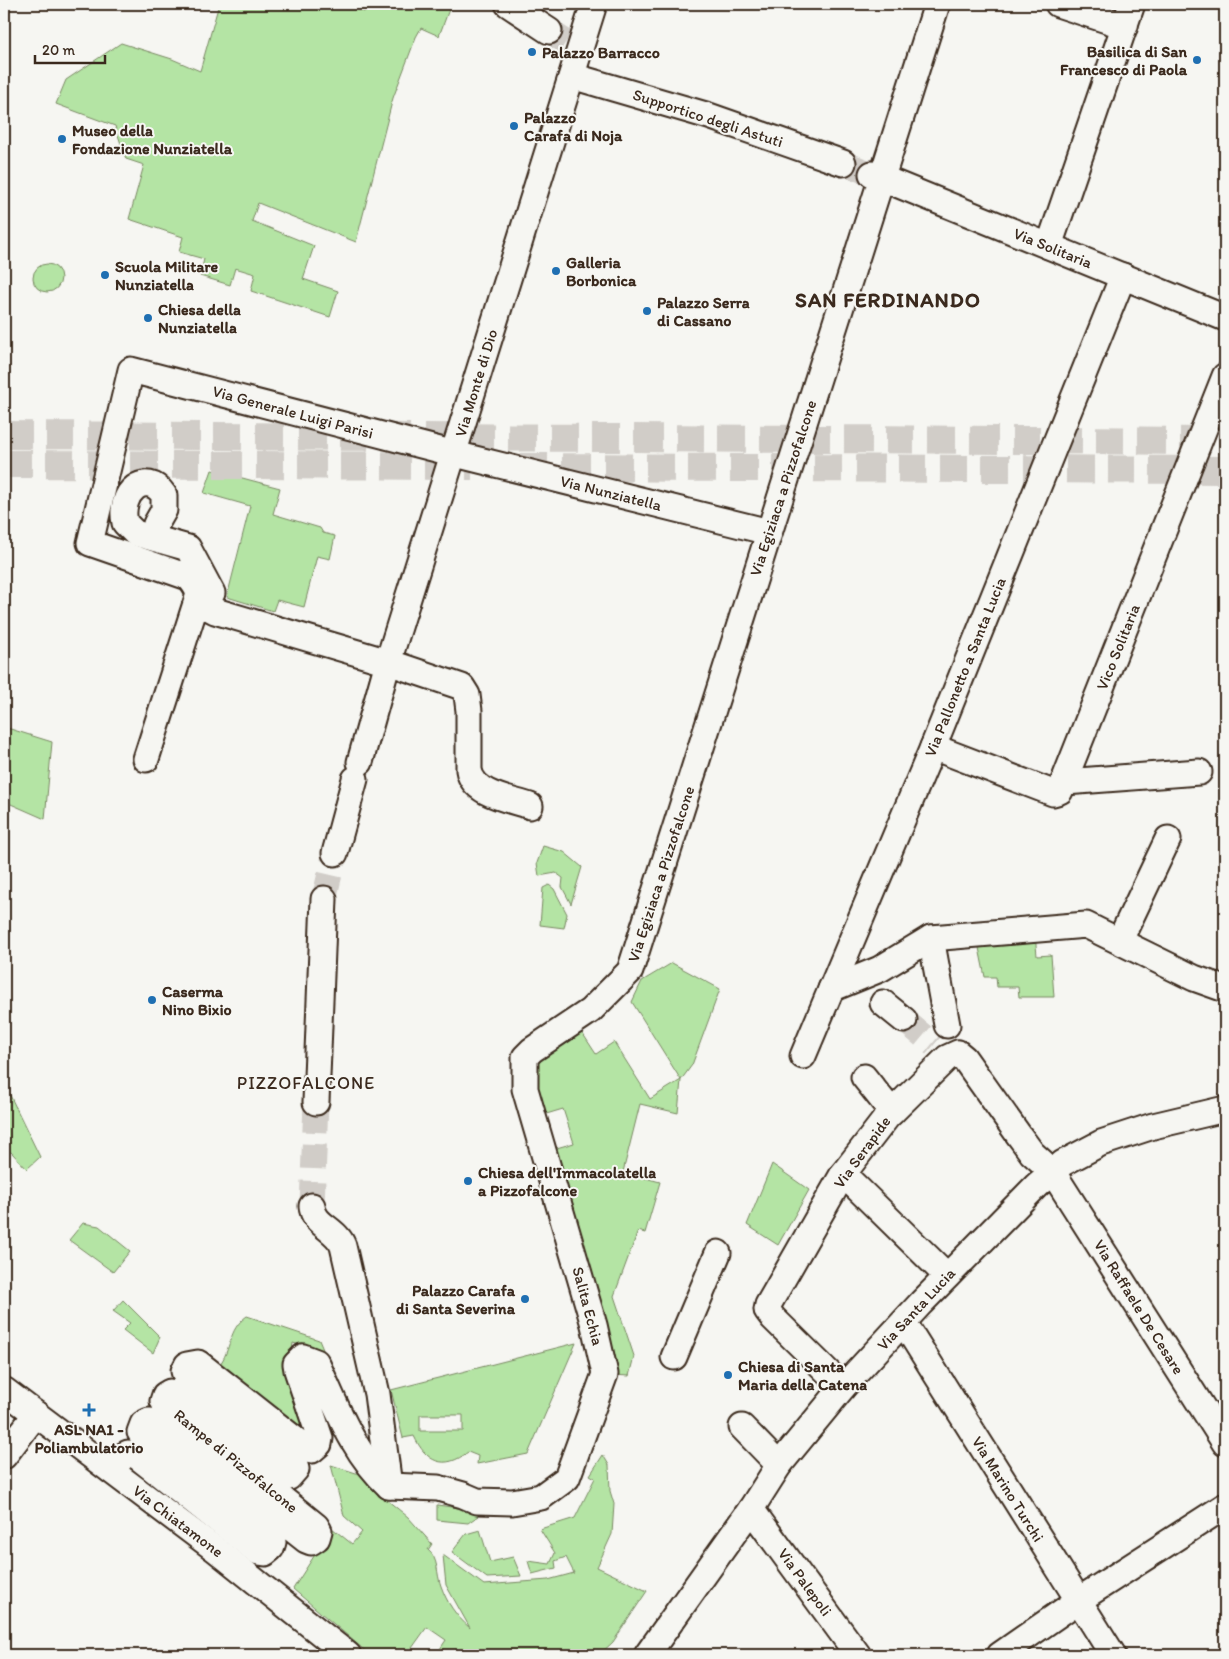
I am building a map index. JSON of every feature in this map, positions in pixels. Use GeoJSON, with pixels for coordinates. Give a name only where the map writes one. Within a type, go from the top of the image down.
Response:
{"type":"FeatureCollection","features":[{"type":"Feature","properties":{"kind":"street"},"geometry":{"type":"LineString","coordinates":[[508,4],[565,41]]}},
{"type":"Feature","properties":{"kind":"street","name":"Via Monte di Dio"},"geometry":{"type":"LineString","coordinates":[[336,853],[388,662],[572,76],[565,41],[594,4]]}},
{"type":"Feature","properties":{"kind":"street","name":"Via Egiziaca a Pizzofalcone"},"geometry":{"type":"LineString","coordinates":[[630,971],[769,532],[877,175],[936,4]]}},
{"type":"Feature","properties":{"kind":"street"},"geometry":{"type":"LineString","coordinates":[[1049,246],[1129,15],[1058,4]]}},
{"type":"Feature","properties":{"kind":"street","name":"Supportico degli Astuti"},"geometry":{"type":"LineString","coordinates":[[572,76],[710,116],[843,163]]}},
{"type":"Feature","properties":{"kind":"street","name":"Via Solitaria"},"geometry":{"type":"LineString","coordinates":[[877,175],[1225,318]]}},
{"type":"Feature","properties":{"kind":"street","name":"Via Pallonetto a Santa Lucia"},"geometry":{"type":"LineString","coordinates":[[803,1056],[933,747],[1123,276]]}},
{"type":"Feature","properties":{"kind":"street","name":"Via Generale Luigi Parisi"},"geometry":{"type":"LineString","coordinates":[[199,594],[191,580],[183,575],[90,543],[131,370],[454,454]]}},
{"type":"Feature","properties":{"kind":"street","name":"Vico Solitaria"},"geometry":{"type":"LineString","coordinates":[[1065,782],[1153,581],[1225,376]]}},
{"type":"Feature","properties":{"kind":"street","name":"Via Nunziatella"},"geometry":{"type":"LineString","coordinates":[[454,454],[769,532]]}},
{"type":"Feature","properties":{"kind":"street"},"geometry":{"type":"LineString","coordinates":[[156,524],[163,514],[165,500],[161,492],[153,487],[137,486],[127,495],[123,508],[125,523],[135,533],[188,548],[196,560],[222,613]]}},
{"type":"Feature","properties":{"kind":"street"},"geometry":{"type":"LineString","coordinates":[[199,594],[205,605],[222,613],[388,662],[462,687],[467,695],[470,737],[469,770],[474,784],[478,788],[530,806]]}},
{"type":"Feature","properties":{"kind":"street"},"geometry":{"type":"LineString","coordinates":[[146,759],[199,594]]}},
{"type":"Feature","properties":{"kind":"street"},"geometry":{"type":"LineString","coordinates":[[933,747],[1053,792],[1060,791],[1065,782],[1199,772]]}},
{"type":"Feature","properties":{"kind":"street"},"geometry":{"type":"LineString","coordinates":[[1120,940],[1168,839]]}},
{"type":"Feature","properties":{"kind":"street"},"geometry":{"type":"LineString","coordinates":[[316,1102],[324,899]]}},
{"type":"Feature","properties":{"kind":"street"},"geometry":{"type":"LineString","coordinates":[[831,989],[880,968],[931,938],[976,932],[1043,930],[1086,925],[1120,940],[1194,978],[1225,989]]}},
{"type":"Feature","properties":{"kind":"street"},"geometry":{"type":"LineString","coordinates":[[931,938],[943,1043],[955,1053],[962,1054],[1032,1153],[1052,1171]]}},
{"type":"Feature","properties":{"kind":"street","name":"Salita Echia"},"geometry":{"type":"LineString","coordinates":[[389,1486],[438,1488],[477,1501],[512,1502],[541,1497],[567,1478],[605,1374],[594,1325],[525,1089],[525,1057],[532,1050],[590,1011],[630,971]]}},
{"type":"Feature","properties":{"kind":"street"},"geometry":{"type":"LineString","coordinates":[[882,1003],[904,1020]]}},
{"type":"Feature","properties":{"kind":"street","name":"Via Serapide"},"geometry":{"type":"LineString","coordinates":[[843,1387],[773,1318],[768,1310],[843,1174],[943,1043]]}},
{"type":"Feature","properties":{"kind":"street"},"geometry":{"type":"LineString","coordinates":[[864,1077],[892,1112]]}},
{"type":"Feature","properties":{"kind":"street","name":"Via Santa Lucia"},"geometry":{"type":"LineString","coordinates":[[647,1655],[751,1509],[779,1465],[843,1387],[947,1276],[1052,1171],[1082,1152],[1129,1133],[1198,1114],[1225,1109]]}},
{"type":"Feature","properties":{"kind":"street","name":"Via Raffaele De Cesare"},"geometry":{"type":"LineString","coordinates":[[1052,1171],[1225,1443]]}},
{"type":"Feature","properties":{"kind":"street"},"geometry":{"type":"LineString","coordinates":[[843,1174],[947,1276]]}},
{"type":"Feature","properties":{"kind":"street"},"geometry":{"type":"LineString","coordinates":[[312,1206],[316,1218],[339,1236],[344,1246],[377,1394],[389,1486]]}},
{"type":"Feature","properties":{"kind":"street"},"geometry":{"type":"LineString","coordinates":[[674,1357],[718,1253]]}},
{"type":"Feature","properties":{"kind":"street","name":"Via Marino Turchi"},"geometry":{"type":"LineString","coordinates":[[904,1322],[1113,1655]]}},
{"type":"Feature","properties":{"kind":"street","name":"Rampe di Pizzofalcone"},"geometry":{"type":"LineString","coordinates":[[112,1471],[123,1456],[128,1453],[134,1454],[258,1552],[265,1553],[271,1548],[273,1542],[270,1536],[144,1438],[140,1432],[143,1424],[149,1421],[156,1422],[311,1542],[317,1538],[319,1532],[316,1526],[167,1406],[164,1401],[165,1395],[170,1392],[177,1394],[284,1476],[289,1477],[296,1469],[294,1463],[186,1377],[184,1371],[187,1365],[198,1363],[312,1450],[319,1444],[320,1438],[296,1370],[296,1364],[303,1357],[316,1362],[355,1446],[370,1469],[389,1486]]}},
{"type":"Feature","properties":{"kind":"street","name":"Via Chiatamone"},"geometry":{"type":"LineString","coordinates":[[4,1390],[215,1549],[348,1655]]}},
{"type":"Feature","properties":{"kind":"street"},"geometry":{"type":"LineString","coordinates":[[4,1456],[36,1414]]}},
{"type":"Feature","properties":{"kind":"street"},"geometry":{"type":"LineString","coordinates":[[742,1427],[779,1465]]}},
{"type":"Feature","properties":{"kind":"street"},"geometry":{"type":"LineString","coordinates":[[1000,1655],[1078,1600],[1225,1506]]}},
{"type":"Feature","properties":{"kind":"street","name":"Via Palepoli"},"geometry":{"type":"LineString","coordinates":[[751,1509],[858,1655]]}},
{"type":"Feature","properties":{"kind":"green space"},"geometry":{"type":"Polygon","coordinates":[[[219,4],[348,4],[364,12],[370,4],[451,4],[439,36],[421,28],[416,37],[393,98],[356,242],[258,203],[252,221],[314,246],[303,279],[338,291],[330,317],[251,291],[255,274],[235,268],[230,285],[200,276],[204,259],[179,252],[183,237],[129,219],[144,165],[126,159],[115,126],[56,104],[66,80],[121,43],[172,59],[200,71],[219,4]]]}},
{"type":"Feature","properties":{"kind":"green space"},"geometry":{"type":"Polygon","coordinates":[[[47,264],[57,268],[61,278],[57,288],[47,292],[37,288],[33,278],[37,268],[47,264]]]}},
{"type":"Feature","properties":{"kind":"green space"},"geometry":{"type":"Polygon","coordinates":[[[212,470],[280,488],[273,514],[320,528],[323,533],[335,536],[330,559],[317,556],[304,607],[277,600],[273,611],[227,597],[250,506],[204,493],[212,470]]]}},
{"type":"Feature","properties":{"kind":"green space"},"geometry":{"type":"Polygon","coordinates":[[[4,727],[52,742],[45,819],[4,801],[4,727]]]}},
{"type":"Feature","properties":{"kind":"green space"},"geometry":{"type":"Polygon","coordinates":[[[543,846],[564,852],[582,867],[571,904],[562,887],[563,878],[556,873],[539,876],[537,863],[543,846]]]}},
{"type":"Feature","properties":{"kind":"green space"},"geometry":{"type":"Polygon","coordinates":[[[549,885],[554,889],[567,914],[564,928],[540,925],[543,888],[549,885]]]}},
{"type":"Feature","properties":{"kind":"green space"},"geometry":{"type":"Polygon","coordinates":[[[1035,934],[1037,956],[1051,955],[1054,997],[1019,997],[1018,987],[997,987],[996,977],[985,977],[977,938],[1035,934]]]}},
{"type":"Feature","properties":{"kind":"green space"},"geometry":{"type":"Polygon","coordinates":[[[672,963],[720,989],[692,1065],[681,1080],[632,1002],[642,981],[672,963]]]}},
{"type":"Feature","properties":{"kind":"green space"},"geometry":{"type":"Polygon","coordinates":[[[581,1031],[596,1054],[614,1042],[650,1099],[681,1080],[678,1113],[640,1104],[623,1172],[660,1182],[645,1233],[638,1231],[614,1296],[634,1356],[629,1376],[612,1375],[553,1149],[574,1143],[563,1109],[543,1115],[528,1061],[581,1031]]]}},
{"type":"Feature","properties":{"kind":"green space"},"geometry":{"type":"Polygon","coordinates":[[[4,1083],[40,1157],[27,1169],[11,1152],[4,1152],[4,1083]]]}},
{"type":"Feature","properties":{"kind":"green space"},"geometry":{"type":"Polygon","coordinates":[[[772,1164],[809,1190],[778,1245],[747,1225],[772,1164]]]}},
{"type":"Feature","properties":{"kind":"green space"},"geometry":{"type":"Polygon","coordinates":[[[83,1223],[99,1226],[130,1251],[113,1272],[69,1240],[83,1223]]]}},
{"type":"Feature","properties":{"kind":"green space"},"geometry":{"type":"Polygon","coordinates":[[[123,1300],[160,1337],[153,1353],[123,1330],[130,1323],[113,1311],[123,1300]]]}},
{"type":"Feature","properties":{"kind":"green space"},"geometry":{"type":"Polygon","coordinates":[[[247,1316],[319,1340],[324,1352],[293,1343],[289,1374],[308,1438],[218,1367],[223,1360],[236,1327],[247,1316]]]}},
{"type":"Feature","properties":{"kind":"green space"},"geometry":{"type":"Polygon","coordinates":[[[576,1343],[528,1454],[477,1464],[478,1456],[468,1452],[451,1461],[436,1461],[424,1452],[414,1436],[403,1438],[391,1390],[576,1343]],[[420,1415],[420,1431],[463,1431],[463,1415],[420,1415]]]}},
{"type":"Feature","properties":{"kind":"green space"},"geometry":{"type":"Polygon","coordinates":[[[603,1455],[609,1465],[610,1491],[614,1504],[612,1534],[597,1567],[647,1591],[613,1642],[599,1655],[436,1655],[446,1640],[427,1627],[407,1655],[370,1655],[293,1589],[332,1528],[352,1544],[362,1532],[344,1516],[331,1465],[356,1473],[368,1474],[382,1496],[408,1517],[432,1544],[428,1550],[436,1562],[443,1592],[452,1609],[470,1628],[446,1585],[443,1555],[484,1585],[548,1580],[574,1573],[566,1557],[555,1561],[556,1568],[532,1574],[528,1561],[550,1564],[555,1553],[540,1529],[575,1518],[595,1478],[590,1475],[603,1455]]]}},
{"type":"Feature","properties":{"kind":"green space"},"geometry":{"type":"Polygon","coordinates":[[[437,1505],[474,1510],[478,1516],[468,1523],[437,1520],[437,1505]]]}},
{"type":"Feature","properties":{"kind":"green space"},"geometry":{"type":"Polygon","coordinates":[[[480,1530],[490,1562],[513,1557],[521,1576],[487,1578],[452,1552],[466,1534],[480,1530]]]}},
{"type":"Feature","properties":{"kind":"tunnel"},"geometry":{"type":"LineString","coordinates":[[549,31],[566,42]]}},
{"type":"Feature","properties":{"kind":"tunnel"},"geometry":{"type":"LineString","coordinates":[[843,163],[872,174]]}},
{"type":"Feature","properties":{"kind":"tunnel"},"geometry":{"type":"LineString","coordinates":[[4,435],[1225,441]]}},
{"type":"Feature","properties":{"kind":"tunnel"},"geometry":{"type":"LineString","coordinates":[[4,464],[472,466]]}},
{"type":"Feature","properties":{"kind":"tunnel"},"geometry":{"type":"LineString","coordinates":[[520,467],[1225,470]]}},
{"type":"Feature","properties":{"kind":"tunnel"},"geometry":{"type":"LineString","coordinates":[[324,899],[335,853]]}},
{"type":"Feature","properties":{"kind":"tunnel"},"geometry":{"type":"LineString","coordinates":[[904,1020],[934,1045]]}},
{"type":"Feature","properties":{"kind":"tunnel"},"geometry":{"type":"LineString","coordinates":[[312,1206],[316,1102]]}},
{"type":"Feature","properties":{"kind":"place","name":"Palazzo Barracco"},"geometry":{"type":"Point","coordinates":[532,52]}},
{"type":"Feature","properties":{"kind":"place","name":"Basilica di San Francesco di Paola"},"geometry":{"type":"Point","coordinates":[1197,60]}},
{"type":"Feature","properties":{"kind":"place","name":"Palazzo Carafa di Noja"},"geometry":{"type":"Point","coordinates":[514,126]}},
{"type":"Feature","properties":{"kind":"place","name":"Museo della Fondazione Nunziatella"},"geometry":{"type":"Point","coordinates":[62,139]}},
{"type":"Feature","properties":{"kind":"place","name":"Galleria Borbonica"},"geometry":{"type":"Point","coordinates":[556,271]}},
{"type":"Feature","properties":{"kind":"place","name":"Scuola Militare Nunziatella"},"geometry":{"type":"Point","coordinates":[105,275]}},
{"type":"Feature","properties":{"kind":"place","name":"Palazzo Serra di Cassano"},"geometry":{"type":"Point","coordinates":[647,311]}},
{"type":"Feature","properties":{"kind":"place","name":"Chiesa della Nunziatella"},"geometry":{"type":"Point","coordinates":[148,318]}},
{"type":"Feature","properties":{"kind":"place","name":"Caserma Nino Bixio"},"geometry":{"type":"Point","coordinates":[152,1000]}},
{"type":"Feature","properties":{"kind":"place","name":"Chiesa dell'Immacolatella a Pizzofalcone"},"geometry":{"type":"Point","coordinates":[468,1181]}},
{"type":"Feature","properties":{"kind":"place","name":"Palazzo Carafa di Santa Severina"},"geometry":{"type":"Point","coordinates":[525,1299]}},
{"type":"Feature","properties":{"kind":"place","name":"Chiesa di Santa Maria della Catena"},"geometry":{"type":"Point","coordinates":[728,1375]}},
{"type":"Feature","properties":{"kind":"place","name":"ASL NA1 - Poliambulatorio"},"geometry":{"type":"Point","coordinates":[89,1410]}},
{"type":"Feature","properties":{"kind":"district","name":"SAN FERDINANDO"},"geometry":{"type":"Point","coordinates":[888,299]}},
{"type":"Feature","properties":{"kind":"district","name":"PIZZOFALCONE"},"geometry":{"type":"Point","coordinates":[306,1083]}}]}
